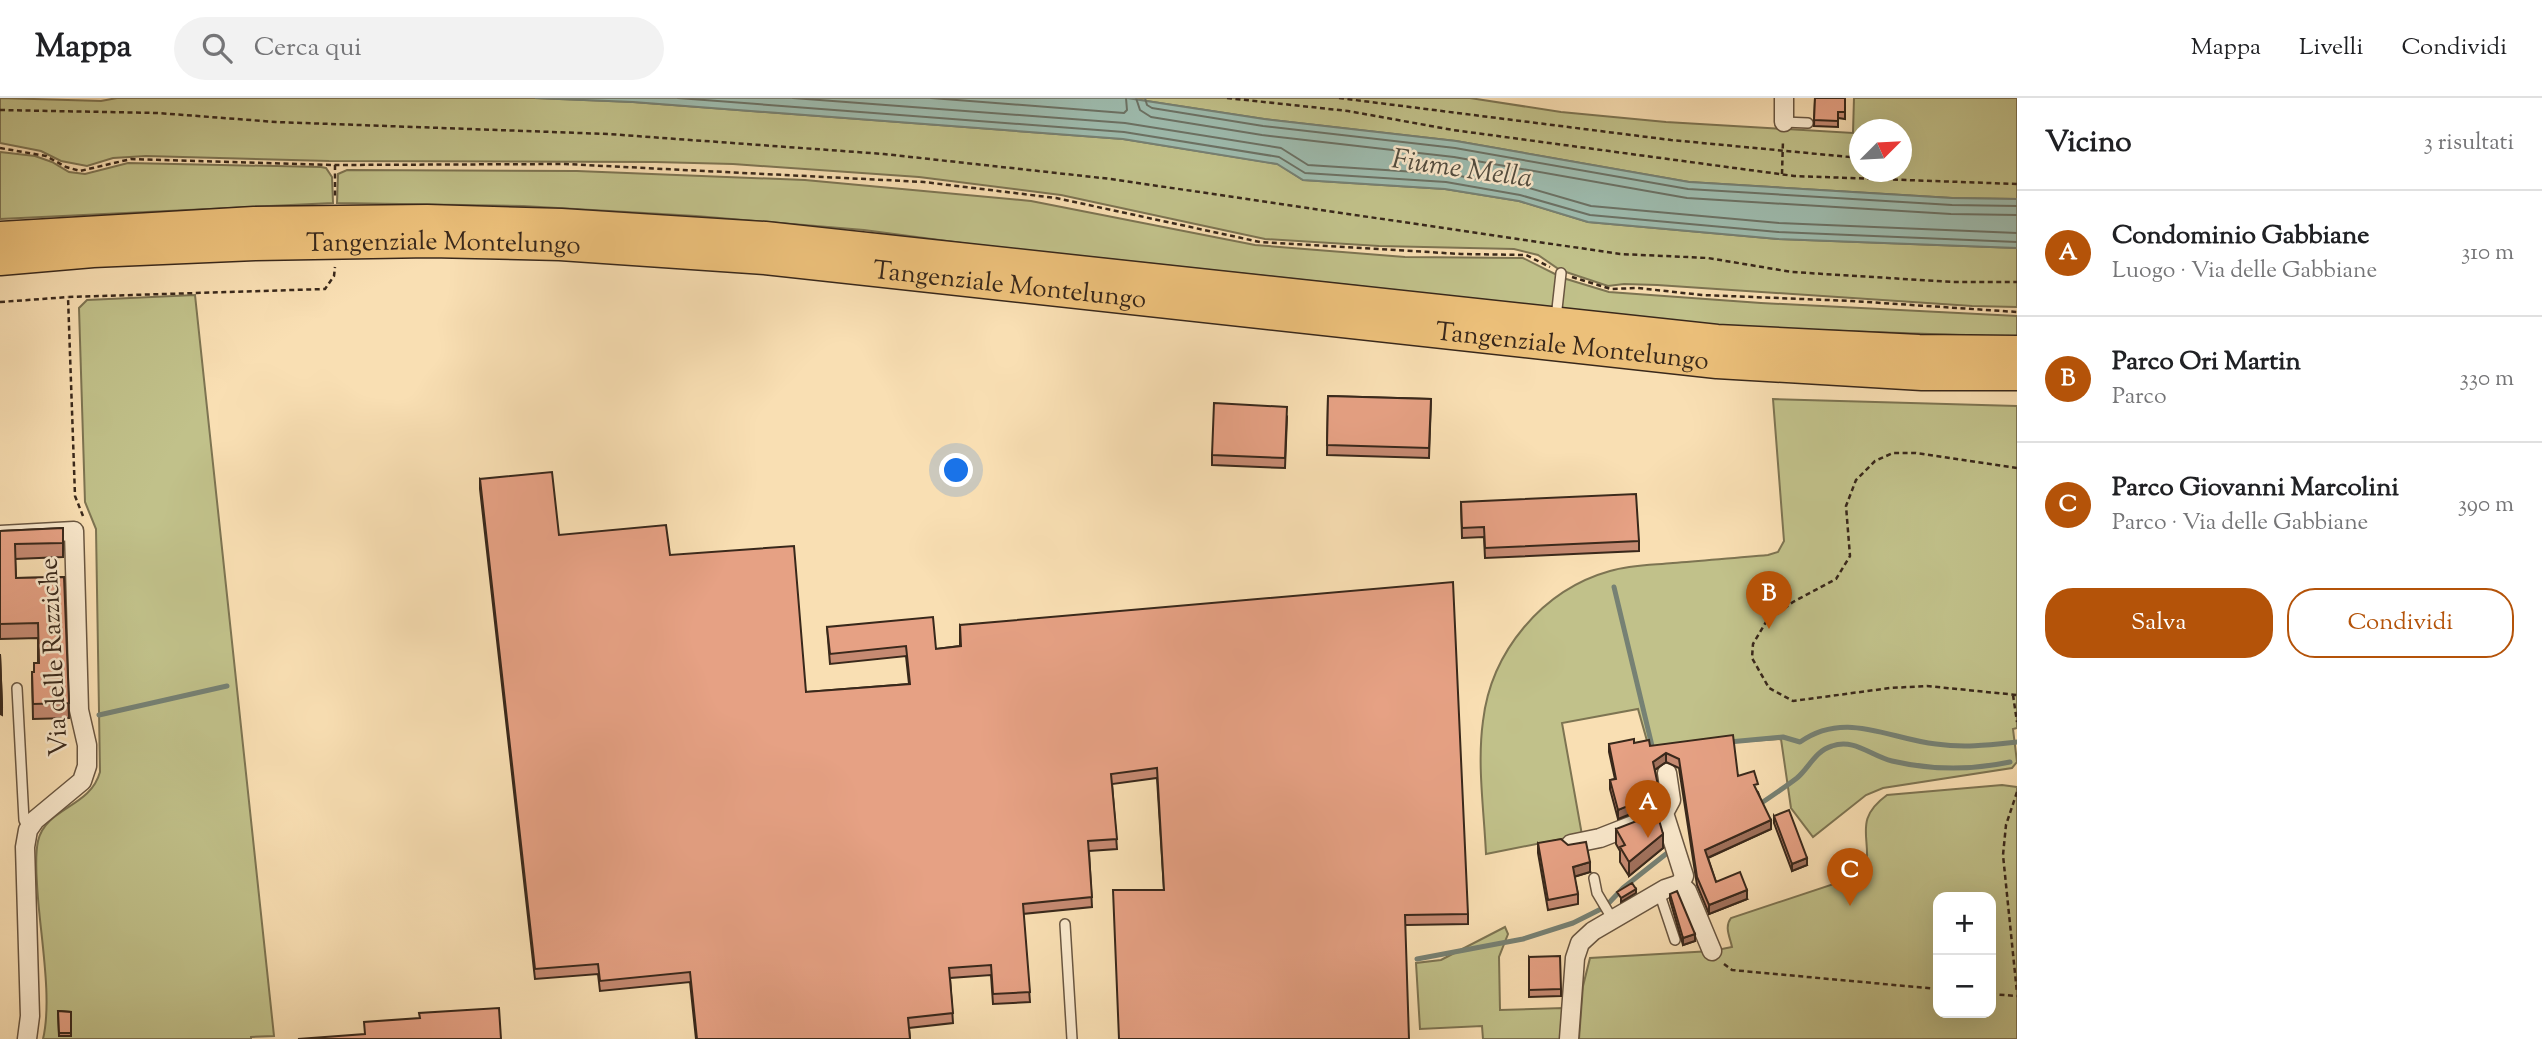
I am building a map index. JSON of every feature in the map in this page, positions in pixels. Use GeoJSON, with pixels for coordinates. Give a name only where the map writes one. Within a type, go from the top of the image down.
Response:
{"type":"FeatureCollection","features":[{"type":"Feature","properties":{"kind":"highway","name":"Tangenziale Montelungo"},"geometry":{"type":"LineString","coordinates":[[0,237],[254,222],[427,220],[561,223],[765,237],[1717,340],[1919,350],[2017,351]]}},
{"type":"Feature","properties":{"kind":"highway","name":"Tangenziale Montelungo"},"geometry":{"type":"LineString","coordinates":[[0,260],[93,252],[255,245],[444,242],[561,245],[765,260],[1717,363],[1909,374],[2017,375]]}},
{"type":"Feature","properties":{"kind":"street"},"geometry":{"type":"LineString","coordinates":[[1784,98],[1784,122]]}},
{"type":"Feature","properties":{"kind":"street","name":"Via delle Razziche"},"geometry":{"type":"LineString","coordinates":[[0,535],[74,531],[79,710],[87,744],[87,766],[82,781],[48,807],[28,830]]}},
{"type":"Feature","properties":{"kind":"street"},"geometry":{"type":"LineString","coordinates":[[1571,844],[1600,838],[1664,813],[1671,800],[1667,773]]}},
{"type":"Feature","properties":{"kind":"street"},"geometry":{"type":"LineString","coordinates":[[1569,1039],[1574,958],[1580,943],[1593,931],[1659,892],[1680,884],[1684,876],[1664,813]]}},
{"type":"Feature","properties":{"kind":"street"},"geometry":{"type":"LineString","coordinates":[[27,1039],[30,1016],[25,847],[28,830]]}},
{"type":"Feature","properties":{"kind":"street"},"geometry":{"type":"LineString","coordinates":[[1680,884],[1687,891],[1712,951]]}},
{"type":"Feature","properties":{"kind":"lane"},"geometry":{"type":"LineString","coordinates":[[1784,122],[1808,123]]}},
{"type":"Feature","properties":{"kind":"lane"},"geometry":{"type":"LineString","coordinates":[[1555,323],[1561,273]]}},
{"type":"Feature","properties":{"kind":"lane"},"geometry":{"type":"LineString","coordinates":[[17,688],[24,820],[28,830]]}},
{"type":"Feature","properties":{"kind":"lane"},"geometry":{"type":"LineString","coordinates":[[1594,877],[1597,893],[1612,920]]}},
{"type":"Feature","properties":{"kind":"lane"},"geometry":{"type":"LineString","coordinates":[[1659,892],[1675,940]]}},
{"type":"Feature","properties":{"kind":"lane"},"geometry":{"type":"LineString","coordinates":[[1065,924],[1072,1039]]}},
{"type":"Feature","properties":{"kind":"path"},"geometry":{"type":"LineString","coordinates":[[1227,98],[1348,111],[1452,130],[1782,174],[2017,184]]}},
{"type":"Feature","properties":{"kind":"path"},"geometry":{"type":"LineString","coordinates":[[1339,98],[1783,152],[1849,157]]}},
{"type":"Feature","properties":{"kind":"path"},"geometry":{"type":"LineString","coordinates":[[0,110],[158,114],[287,123],[608,134],[884,154],[1111,180],[1620,254],[1708,258],[1792,272],[1953,282],[2017,282]]}},
{"type":"Feature","properties":{"kind":"path"},"geometry":{"type":"LineString","coordinates":[[0,148],[46,156],[80,171],[131,159],[335,165],[565,164],[924,182],[1056,198],[1260,242],[1461,254],[1526,255],[1561,273],[1611,289],[1638,288],[1702,295],[2017,312]]}},
{"type":"Feature","properties":{"kind":"path"},"geometry":{"type":"LineString","coordinates":[[1782,174],[1783,152]]}},
{"type":"Feature","properties":{"kind":"path"},"geometry":{"type":"LineString","coordinates":[[335,165],[335,192]]}},
{"type":"Feature","properties":{"kind":"path"},"geometry":{"type":"LineString","coordinates":[[0,302],[68,297],[325,289],[334,276],[335,261]]}},
{"type":"Feature","properties":{"kind":"path"},"geometry":{"type":"LineString","coordinates":[[68,297],[75,496]]}},
{"type":"Feature","properties":{"kind":"path"},"geometry":{"type":"LineString","coordinates":[[2017,468],[1916,453],[1893,453],[1875,461],[1856,480],[1846,506],[1850,556],[1836,579],[1793,602],[1766,622],[1753,644],[1752,658],[1769,688],[1793,701],[1890,688],[1927,686],[2015,695],[2017,722]]}},
{"type":"Feature","properties":{"kind":"path"},"geometry":{"type":"LineString","coordinates":[[1996,994],[2017,994],[2003,855],[2006,825],[2017,792]]}},
{"type":"Feature","properties":{"kind":"path"},"geometry":{"type":"LineString","coordinates":[[1712,951],[1732,970],[1933,989]]}},
{"type":"Feature","properties":{"kind":"green space"},"geometry":{"type":"Polygon","coordinates":[[[0,98],[101,101],[117,98],[535,98],[633,102],[1123,139],[1278,164],[1303,180],[1445,189],[1519,201],[1588,222],[1778,239],[2017,248],[2017,307],[1657,285],[1608,286],[1560,270],[1538,255],[1514,249],[1379,246],[1265,239],[1061,195],[919,177],[733,164],[655,162],[329,161],[146,156],[113,158],[87,166],[61,161],[41,151],[0,143],[0,98]]]}},
{"type":"Feature","properties":{"kind":"green space"},"geometry":{"type":"Polygon","coordinates":[[[1127,98],[1470,98],[1561,112],[1666,122],[1849,133],[1849,182],[1912,182],[1912,119],[1853,119],[1854,98],[2017,98],[2017,199],[1952,198],[1689,182],[1456,141],[1264,119],[1127,98]]]}},
{"type":"Feature","properties":{"kind":"green space"},"geometry":{"type":"Polygon","coordinates":[[[0,152],[35,156],[69,172],[85,174],[128,163],[321,167],[326,168],[332,177],[333,203],[0,219],[0,152]]]}},
{"type":"Feature","properties":{"kind":"green space"},"geometry":{"type":"Polygon","coordinates":[[[347,170],[577,171],[805,180],[1031,201],[1255,245],[1405,257],[1523,258],[1563,278],[1609,292],[2017,316],[2017,337],[1700,326],[1522,308],[1358,286],[977,245],[864,230],[696,216],[523,206],[337,203],[338,174],[347,170]]]}},
{"type":"Feature","properties":{"kind":"green space"},"geometry":{"type":"Polygon","coordinates":[[[195,295],[274,1036],[251,1039],[43,1039],[47,1003],[36,873],[38,841],[50,821],[87,793],[100,772],[96,529],[85,502],[79,308],[87,300],[195,295]]]}},
{"type":"Feature","properties":{"kind":"green space"},"geometry":{"type":"Polygon","coordinates":[[[1773,399],[2017,406],[2017,728],[2013,729],[2017,762],[2012,768],[1883,788],[1866,795],[1813,837],[1791,808],[1781,739],[1649,748],[1638,709],[1562,723],[1582,835],[1486,854],[1481,737],[1488,696],[1509,648],[1524,627],[1542,609],[1585,580],[1610,571],[1633,566],[1778,552],[1784,541],[1773,399]]]}},
{"type":"Feature","properties":{"kind":"green space"},"geometry":{"type":"Polygon","coordinates":[[[2002,785],[2017,787],[2017,1039],[1579,1039],[1583,986],[1590,958],[1712,951],[1732,947],[1728,928],[1731,918],[1864,874],[1867,862],[1866,823],[1876,805],[1887,795],[2002,785]]]}},
{"type":"Feature","properties":{"kind":"green space"},"geometry":{"type":"Polygon","coordinates":[[[1505,927],[1508,934],[1499,957],[1500,1010],[1563,1008],[1560,1039],[1483,1039],[1482,1026],[1420,1029],[1416,963],[1441,960],[1505,927]]]}},
{"type":"Feature","properties":{"kind":"water","name":"Fiume Mella"},"geometry":{"type":"Polygon","coordinates":[[[535,98],[1127,98],[1264,119],[1456,141],[1689,182],[1952,198],[2017,199],[2017,248],[1778,239],[1588,222],[1519,201],[1445,189],[1303,180],[1277,164],[1123,139],[633,102],[535,98]]]}},
{"type":"Feature","properties":{"kind":"building"},"geometry":{"type":"Polygon","coordinates":[[[1815,98],[1845,98],[1845,112],[1838,112],[1838,121],[1814,120],[1815,98]]]}},
{"type":"Feature","properties":{"kind":"building"},"geometry":{"type":"Polygon","coordinates":[[[1328,396],[1431,399],[1429,448],[1327,445],[1328,396]]]}},
{"type":"Feature","properties":{"kind":"building"},"geometry":{"type":"Polygon","coordinates":[[[1214,403],[1287,407],[1285,458],[1212,455],[1214,403]]]}},
{"type":"Feature","properties":{"kind":"building"},"geometry":{"type":"Polygon","coordinates":[[[552,472],[559,535],[666,525],[670,555],[794,546],[806,692],[910,684],[906,646],[830,654],[827,627],[933,617],[936,649],[961,646],[960,625],[1453,582],[1468,914],[1405,915],[1409,1039],[1119,1039],[1113,890],[1164,890],[1157,768],[1111,774],[1117,839],[1088,841],[1092,897],[1023,904],[1030,992],[993,994],[991,965],[949,968],[953,1013],[908,1018],[910,1039],[697,1039],[690,972],[600,981],[598,964],[535,969],[480,479],[552,472]]]}},
{"type":"Feature","properties":{"kind":"building"},"geometry":{"type":"Polygon","coordinates":[[[1636,494],[1639,541],[1485,548],[1484,527],[1462,528],[1461,502],[1636,494]]]}},
{"type":"Feature","properties":{"kind":"building"},"geometry":{"type":"Polygon","coordinates":[[[63,528],[63,543],[15,544],[16,578],[64,577],[69,703],[33,704],[32,672],[34,663],[39,663],[38,623],[0,624],[0,531],[63,528]]]}},
{"type":"Feature","properties":{"kind":"building"},"geometry":{"type":"Polygon","coordinates":[[[0,654],[2,706],[0,705],[0,654]]]}},
{"type":"Feature","properties":{"kind":"building"},"geometry":{"type":"Polygon","coordinates":[[[1733,735],[1738,776],[1754,771],[1758,784],[1754,785],[1771,820],[1705,850],[1716,882],[1740,872],[1747,890],[1709,905],[1697,877],[1679,759],[1666,753],[1653,762],[1659,790],[1656,795],[1618,810],[1610,780],[1616,779],[1609,744],[1634,739],[1634,743],[1649,740],[1650,746],[1733,735]]]}},
{"type":"Feature","properties":{"kind":"building"},"geometry":{"type":"Polygon","coordinates":[[[1789,810],[1807,858],[1792,864],[1774,816],[1789,810]]]}},
{"type":"Feature","properties":{"kind":"building"},"geometry":{"type":"Polygon","coordinates":[[[1657,813],[1663,834],[1629,862],[1620,847],[1625,845],[1616,829],[1657,813]]]}},
{"type":"Feature","properties":{"kind":"building"},"geometry":{"type":"Polygon","coordinates":[[[1561,839],[1568,845],[1586,842],[1590,862],[1573,867],[1578,894],[1548,900],[1538,843],[1561,839]]]}},
{"type":"Feature","properties":{"kind":"building"},"geometry":{"type":"Polygon","coordinates":[[[1632,883],[1636,889],[1621,898],[1617,892],[1632,883]]]}},
{"type":"Feature","properties":{"kind":"building"},"geometry":{"type":"Polygon","coordinates":[[[1677,891],[1695,934],[1683,938],[1670,894],[1677,891]]]}},
{"type":"Feature","properties":{"kind":"building"},"geometry":{"type":"Polygon","coordinates":[[[1560,956],[1561,989],[1529,990],[1529,957],[1560,956]]]}},
{"type":"Feature","properties":{"kind":"building"},"geometry":{"type":"Polygon","coordinates":[[[499,1008],[501,1039],[298,1039],[365,1034],[364,1022],[420,1018],[419,1013],[499,1008]]]}},
{"type":"Feature","properties":{"kind":"building"},"geometry":{"type":"Polygon","coordinates":[[[58,1011],[71,1012],[71,1033],[59,1033],[58,1011]]]}},
{"type":"Feature","properties":{"kind":"waterway"},"geometry":{"type":"LineString","coordinates":[[1614,587],[1653,750]]}},
{"type":"Feature","properties":{"kind":"waterway"},"geometry":{"type":"LineString","coordinates":[[99,715],[227,686]]}},
{"type":"Feature","properties":{"kind":"waterway"},"geometry":{"type":"LineString","coordinates":[[1729,742],[1783,737],[1800,742],[1817,733],[1850,727],[1947,745],[1977,746],[2017,742]]}},
{"type":"Feature","properties":{"kind":"waterway"},"geometry":{"type":"LineString","coordinates":[[1757,806],[1797,778],[1826,748],[1840,744],[1855,746],[1884,759],[1922,766],[1966,768],[2010,762]]}},
{"type":"Feature","properties":{"kind":"waterway"},"geometry":{"type":"LineString","coordinates":[[1417,959],[1523,939],[1573,923],[1605,907],[1623,888],[1671,850]]}},
{"type":"Feature","properties":{"kind":"place","name":"Parco Ori Martin"},"geometry":{"type":"Point","coordinates":[1769,629]}},
{"type":"Feature","properties":{"kind":"place","name":"Condominio Gabbiane"},"geometry":{"type":"Point","coordinates":[1648,838]}},
{"type":"Feature","properties":{"kind":"place","name":"Parco Giovanni Marcolini"},"geometry":{"type":"Point","coordinates":[1850,906]}}]}
